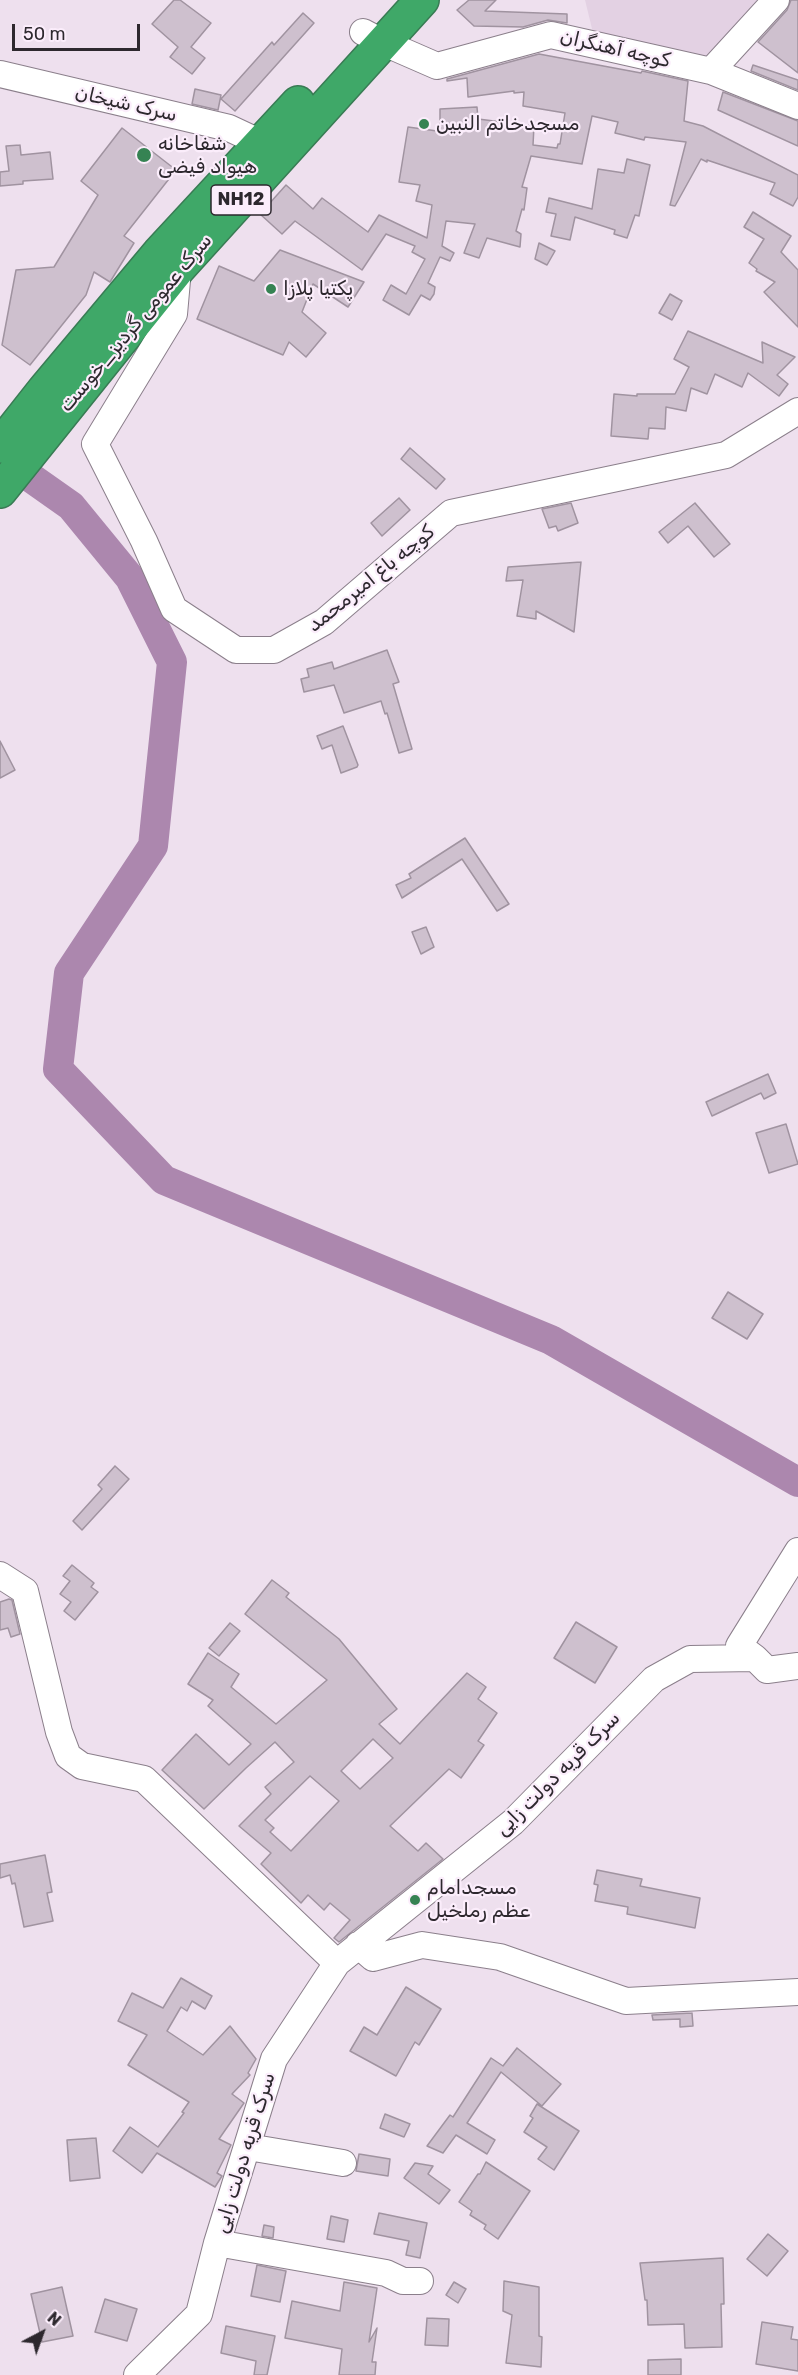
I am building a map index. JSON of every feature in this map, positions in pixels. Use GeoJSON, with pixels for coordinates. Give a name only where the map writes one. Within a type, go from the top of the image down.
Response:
{"type":"FeatureCollection","features":[{"type":"Feature","properties":{"kind":"highway","name":"سرک عمومی گردیز_خوست"},"geometry":{"type":"LineString","coordinates":[[373,37],[394,0]]}},
{"type":"Feature","properties":{"kind":"highway","name":"سرک عمومی گردیز_خوست"},"geometry":{"type":"LineString","coordinates":[[0,446],[55,398],[178,269],[271,150],[373,37],[423,0]]}},
{"type":"Feature","properties":{"kind":"highway","name":"سرک عمومی گردیز_خوست"},"geometry":{"type":"LineString","coordinates":[[0,490],[55,398],[159,253],[271,150]]}},
{"type":"Feature","properties":{"kind":"street"},"geometry":{"type":"LineString","coordinates":[[711,71],[776,0]]}},
{"type":"Feature","properties":{"kind":"street","name":"کوچه آهنگران"},"geometry":{"type":"LineString","coordinates":[[373,37],[437,66],[551,35],[711,71],[798,106]]}},
{"type":"Feature","properties":{"kind":"street","name":"سرک شیخان"},"geometry":{"type":"LineString","coordinates":[[0,74],[229,128],[271,150]]}},
{"type":"Feature","properties":{"kind":"street","name":"کوچه باغ امیرمحمد"},"geometry":{"type":"LineString","coordinates":[[178,269],[174,314],[95,444],[144,541],[174,609],[236,650],[274,650],[324,622],[451,513],[726,455],[798,411]]}},
{"type":"Feature","properties":{"kind":"street"},"geometry":{"type":"LineString","coordinates":[[754,1658],[739,1646],[798,1551]]}},
{"type":"Feature","properties":{"kind":"street"},"geometry":{"type":"LineString","coordinates":[[0,1575],[25,1591],[58,1732],[68,1756],[82,1766],[144,1779],[337,1963]]}},
{"type":"Feature","properties":{"kind":"street","name":"سرک قریه دولت زایی"},"geometry":{"type":"LineString","coordinates":[[137,2375],[199,2314],[217,2243],[274,2059],[337,1963],[513,1822],[654,1679],[690,1659],[754,1658],[767,1670],[798,1666]]}},
{"type":"Feature","properties":{"kind":"street"},"geometry":{"type":"LineString","coordinates":[[358,1945],[373,1958],[422,1945],[500,1957],[626,2001],[798,1992]]}},
{"type":"Feature","properties":{"kind":"street"},"geometry":{"type":"LineString","coordinates":[[248,2147],[343,2163]]}},
{"type":"Feature","properties":{"kind":"street"},"geometry":{"type":"LineString","coordinates":[[217,2243],[386,2273],[403,2281],[420,2281]]}},
{"type":"Feature","properties":{"kind":"shaded area"},"geometry":{"type":"Polygon","coordinates":[[[585,0],[778,0],[725,59],[594,37],[585,0]]]}},
{"type":"Feature","properties":{"kind":"building"},"geometry":{"type":"Polygon","coordinates":[[[174,0],[180,0],[211,23],[191,47],[205,58],[192,74],[170,57],[178,47],[152,24],[174,0]]]}},
{"type":"Feature","properties":{"kind":"building"},"geometry":{"type":"Polygon","coordinates":[[[469,0],[496,0],[485,11],[567,14],[567,23],[548,20],[523,27],[474,26],[457,10],[469,0]]]}},
{"type":"Feature","properties":{"kind":"building"},"geometry":{"type":"Polygon","coordinates":[[[791,0],[798,0],[798,73],[758,42],[787,10],[791,0]]]}},
{"type":"Feature","properties":{"kind":"building"},"geometry":{"type":"Polygon","coordinates":[[[303,13],[314,23],[235,111],[221,99],[272,42],[274,45],[303,13]]]}},
{"type":"Feature","properties":{"kind":"building"},"geometry":{"type":"Polygon","coordinates":[[[539,54],[688,81],[684,121],[703,126],[798,175],[798,197],[793,206],[770,194],[775,183],[701,159],[675,206],[670,205],[686,142],[645,137],[644,140],[615,133],[618,122],[592,116],[582,164],[531,156],[522,187],[527,188],[524,210],[522,209],[516,231],[521,234],[520,247],[487,238],[479,258],[464,253],[475,224],[446,221],[442,246],[454,253],[450,261],[440,257],[428,283],[435,287],[434,294],[430,300],[421,295],[409,315],[383,300],[391,285],[406,294],[425,259],[412,252],[415,246],[386,234],[362,270],[295,221],[282,234],[260,214],[286,185],[313,209],[322,198],[368,232],[379,215],[427,238],[432,205],[416,201],[420,185],[399,182],[408,127],[437,131],[440,129],[440,109],[477,107],[478,119],[534,126],[533,145],[557,148],[560,144],[565,113],[523,106],[524,92],[514,93],[514,91],[468,97],[467,78],[447,81],[447,79],[539,54]]]}},
{"type":"Feature","properties":{"kind":"building"},"geometry":{"type":"Polygon","coordinates":[[[753,65],[798,80],[798,90],[751,71],[753,65]]]}},
{"type":"Feature","properties":{"kind":"building"},"geometry":{"type":"Polygon","coordinates":[[[195,89],[221,95],[218,110],[192,104],[195,89]]]}},
{"type":"Feature","properties":{"kind":"building"},"geometry":{"type":"Polygon","coordinates":[[[723,92],[798,121],[798,146],[718,110],[723,92]]]}},
{"type":"Feature","properties":{"kind":"building"},"geometry":{"type":"Polygon","coordinates":[[[122,128],[176,170],[124,236],[134,243],[110,282],[94,272],[86,295],[30,365],[2,345],[16,270],[54,267],[98,195],[81,181],[122,128]]]}},
{"type":"Feature","properties":{"kind":"building"},"geometry":{"type":"Polygon","coordinates":[[[20,145],[21,155],[50,152],[53,179],[23,181],[23,184],[0,186],[0,172],[9,171],[6,146],[20,145]]]}},
{"type":"Feature","properties":{"kind":"building"},"geometry":{"type":"Polygon","coordinates":[[[627,159],[650,165],[639,216],[635,215],[627,238],[614,234],[615,230],[575,217],[570,240],[551,236],[556,214],[546,212],[549,198],[592,209],[598,169],[624,173],[627,159]]]}},
{"type":"Feature","properties":{"kind":"building"},"geometry":{"type":"Polygon","coordinates":[[[753,212],[791,236],[781,252],[798,270],[798,327],[764,292],[775,282],[756,271],[757,269],[749,263],[764,239],[744,227],[753,212]]]}},
{"type":"Feature","properties":{"kind":"building"},"geometry":{"type":"Polygon","coordinates":[[[539,243],[555,251],[547,265],[535,259],[539,243]]]}},
{"type":"Feature","properties":{"kind":"building"},"geometry":{"type":"Polygon","coordinates":[[[280,250],[364,282],[348,307],[313,284],[302,312],[326,333],[306,357],[289,342],[283,355],[197,319],[219,266],[254,281],[280,250]]]}},
{"type":"Feature","properties":{"kind":"building"},"geometry":{"type":"Polygon","coordinates":[[[670,294],[682,301],[672,320],[659,313],[670,294]]]}},
{"type":"Feature","properties":{"kind":"building"},"geometry":{"type":"Polygon","coordinates":[[[688,331],[763,363],[762,342],[795,357],[777,375],[788,384],[779,396],[748,373],[742,387],[715,374],[707,394],[691,388],[686,411],[666,407],[665,429],[649,428],[648,439],[611,436],[614,394],[637,396],[637,394],[675,394],[689,367],[674,359],[688,331]]]}},
{"type":"Feature","properties":{"kind":"building"},"geometry":{"type":"Polygon","coordinates":[[[410,448],[445,479],[436,489],[401,459],[410,448]]]}},
{"type":"Feature","properties":{"kind":"building"},"geometry":{"type":"Polygon","coordinates":[[[399,498],[410,510],[382,536],[371,523],[399,498]]]}},
{"type":"Feature","properties":{"kind":"building"},"geometry":{"type":"Polygon","coordinates":[[[571,503],[578,523],[558,531],[556,526],[549,528],[542,509],[571,503]]]}},
{"type":"Feature","properties":{"kind":"building"},"geometry":{"type":"Polygon","coordinates":[[[695,503],[730,544],[714,557],[688,526],[668,543],[659,532],[695,503]]]}},
{"type":"Feature","properties":{"kind":"building"},"geometry":{"type":"Polygon","coordinates":[[[581,562],[574,632],[536,611],[536,619],[517,616],[523,580],[506,581],[508,567],[581,562]]]}},
{"type":"Feature","properties":{"kind":"building"},"geometry":{"type":"Polygon","coordinates":[[[387,650],[399,682],[393,684],[412,749],[399,753],[381,701],[344,713],[334,685],[304,692],[301,679],[309,677],[307,669],[332,662],[334,669],[387,650]]]}},
{"type":"Feature","properties":{"kind":"building"},"geometry":{"type":"Polygon","coordinates":[[[343,726],[358,765],[341,773],[332,745],[322,749],[317,736],[343,726]]]}},
{"type":"Feature","properties":{"kind":"building"},"geometry":{"type":"Polygon","coordinates":[[[0,741],[15,770],[0,778],[0,741]]]}},
{"type":"Feature","properties":{"kind":"building"},"geometry":{"type":"Polygon","coordinates":[[[465,838],[509,904],[497,911],[462,859],[402,898],[396,885],[411,878],[409,874],[465,838]]]}},
{"type":"Feature","properties":{"kind":"building"},"geometry":{"type":"Polygon","coordinates":[[[426,927],[434,947],[421,954],[412,932],[426,927]]]}},
{"type":"Feature","properties":{"kind":"building"},"geometry":{"type":"Polygon","coordinates":[[[768,1074],[776,1093],[764,1099],[761,1093],[712,1116],[706,1102],[768,1074]]]}},
{"type":"Feature","properties":{"kind":"building"},"geometry":{"type":"Polygon","coordinates":[[[786,1124],[798,1164],[769,1173],[756,1133],[786,1124]]]}},
{"type":"Feature","properties":{"kind":"building"},"geometry":{"type":"Polygon","coordinates":[[[728,1292],[763,1314],[747,1339],[712,1318],[728,1292]]]}},
{"type":"Feature","properties":{"kind":"building"},"geometry":{"type":"Polygon","coordinates":[[[115,1466],[129,1479],[82,1530],[73,1521],[102,1489],[98,1485],[115,1466]]]}},
{"type":"Feature","properties":{"kind":"building"},"geometry":{"type":"Polygon","coordinates":[[[72,1565],[94,1583],[91,1587],[98,1592],[75,1620],[64,1611],[71,1602],[60,1594],[70,1581],[63,1576],[72,1565]]]}},
{"type":"Feature","properties":{"kind":"building"},"geometry":{"type":"Polygon","coordinates":[[[272,1580],[289,1593],[286,1597],[339,1639],[397,1709],[379,1724],[400,1744],[467,1673],[486,1687],[478,1699],[497,1713],[478,1741],[484,1745],[461,1778],[449,1769],[390,1826],[418,1851],[426,1843],[443,1859],[339,1942],[334,1938],[350,1920],[330,1903],[324,1910],[308,1895],[301,1903],[261,1864],[271,1853],[239,1826],[271,1794],[265,1787],[294,1762],[275,1742],[204,1809],[162,1770],[196,1734],[229,1765],[251,1744],[208,1706],[213,1700],[188,1684],[208,1653],[239,1674],[231,1687],[276,1724],[327,1680],[245,1614],[272,1580]],[[373,1739],[341,1771],[360,1789],[393,1758],[373,1739]],[[310,1776],[265,1820],[274,1828],[270,1832],[291,1851],[339,1801],[310,1776]]]}},
{"type":"Feature","properties":{"kind":"building"},"geometry":{"type":"Polygon","coordinates":[[[12,1600],[20,1634],[11,1637],[8,1628],[0,1630],[0,1602],[12,1600]]]}},
{"type":"Feature","properties":{"kind":"building"},"geometry":{"type":"Polygon","coordinates":[[[576,1622],[617,1647],[595,1683],[554,1658],[576,1622]]]}},
{"type":"Feature","properties":{"kind":"building"},"geometry":{"type":"Polygon","coordinates":[[[230,1623],[240,1631],[219,1656],[209,1648],[230,1623]]]}},
{"type":"Feature","properties":{"kind":"building"},"geometry":{"type":"Polygon","coordinates":[[[45,1855],[52,1892],[47,1893],[53,1921],[24,1927],[15,1883],[12,1884],[10,1875],[0,1878],[0,1864],[45,1855]]]}},
{"type":"Feature","properties":{"kind":"building"},"geometry":{"type":"Polygon","coordinates":[[[597,1870],[642,1879],[640,1886],[700,1898],[695,1928],[627,1914],[628,1907],[595,1901],[598,1885],[594,1884],[597,1870]]]}},
{"type":"Feature","properties":{"kind":"building"},"geometry":{"type":"Polygon","coordinates":[[[181,1978],[212,1996],[205,2009],[192,2001],[187,2011],[181,2007],[167,2031],[203,2055],[230,2026],[256,2059],[248,2073],[250,2075],[232,2094],[244,2103],[219,2139],[231,2145],[217,2173],[222,2176],[215,2187],[157,2153],[142,2173],[113,2151],[130,2127],[158,2147],[184,2113],[182,2112],[189,2102],[128,2065],[147,2035],[118,2021],[132,1993],[163,2008],[181,1978]]]}},
{"type":"Feature","properties":{"kind":"building"},"geometry":{"type":"Polygon","coordinates":[[[406,1987],[441,2009],[419,2045],[415,2042],[396,2076],[350,2051],[364,2027],[377,2035],[406,1987]]]}},
{"type":"Feature","properties":{"kind":"building"},"geometry":{"type":"Polygon","coordinates":[[[692,2013],[693,2026],[680,2027],[680,2019],[653,2020],[652,2015],[692,2013]]]}},
{"type":"Feature","properties":{"kind":"building"},"geometry":{"type":"Polygon","coordinates":[[[517,2048],[561,2084],[542,2106],[501,2072],[467,2123],[495,2140],[487,2154],[456,2135],[443,2153],[427,2146],[450,2115],[453,2117],[491,2058],[503,2066],[517,2048]]]}},
{"type":"Feature","properties":{"kind":"building"},"geometry":{"type":"Polygon","coordinates":[[[537,2104],[579,2131],[554,2170],[538,2159],[547,2147],[524,2132],[533,2118],[530,2116],[537,2104]]]}},
{"type":"Feature","properties":{"kind":"building"},"geometry":{"type":"Polygon","coordinates":[[[385,2114],[410,2124],[404,2137],[380,2128],[385,2114]]]}},
{"type":"Feature","properties":{"kind":"building"},"geometry":{"type":"Polygon","coordinates":[[[96,2138],[100,2178],[70,2181],[67,2140],[96,2138]]]}},
{"type":"Feature","properties":{"kind":"building"},"geometry":{"type":"Polygon","coordinates":[[[359,2154],[390,2159],[388,2176],[356,2171],[359,2154]]]}},
{"type":"Feature","properties":{"kind":"building"},"geometry":{"type":"Polygon","coordinates":[[[486,2162],[530,2191],[498,2239],[484,2229],[486,2225],[470,2215],[472,2211],[459,2202],[486,2162]]]}},
{"type":"Feature","properties":{"kind":"building"},"geometry":{"type":"Polygon","coordinates":[[[415,2163],[433,2166],[428,2174],[450,2190],[439,2204],[404,2178],[415,2163]]]}},
{"type":"Feature","properties":{"kind":"building"},"geometry":{"type":"Polygon","coordinates":[[[379,2213],[427,2223],[420,2258],[406,2255],[409,2241],[374,2234],[379,2213]]]}},
{"type":"Feature","properties":{"kind":"building"},"geometry":{"type":"Polygon","coordinates":[[[331,2216],[348,2220],[344,2242],[327,2239],[331,2216]]]}},
{"type":"Feature","properties":{"kind":"building"},"geometry":{"type":"Polygon","coordinates":[[[264,2225],[274,2227],[273,2238],[262,2236],[264,2225]]]}},
{"type":"Feature","properties":{"kind":"building"},"geometry":{"type":"Polygon","coordinates":[[[768,2234],[788,2251],[767,2276],[747,2259],[768,2234]]]}},
{"type":"Feature","properties":{"kind":"building"},"geometry":{"type":"Polygon","coordinates":[[[723,2258],[722,2347],[685,2348],[684,2324],[648,2325],[647,2300],[645,2300],[640,2263],[723,2258]]]}},
{"type":"Feature","properties":{"kind":"building"},"geometry":{"type":"Polygon","coordinates":[[[257,2265],[286,2271],[280,2302],[251,2296],[257,2265]]]}},
{"type":"Feature","properties":{"kind":"building"},"geometry":{"type":"Polygon","coordinates":[[[504,2281],[539,2287],[541,2367],[506,2363],[512,2315],[503,2311],[504,2281]]]}},
{"type":"Feature","properties":{"kind":"building"},"geometry":{"type":"Polygon","coordinates":[[[344,2282],[377,2288],[369,2342],[377,2328],[372,2362],[376,2362],[375,2375],[339,2375],[342,2349],[285,2338],[292,2301],[340,2311],[344,2282]]]}},
{"type":"Feature","properties":{"kind":"building"},"geometry":{"type":"Polygon","coordinates":[[[454,2282],[466,2289],[458,2303],[446,2295],[454,2282]]]}},
{"type":"Feature","properties":{"kind":"building"},"geometry":{"type":"Polygon","coordinates":[[[62,2287],[73,2336],[42,2342],[31,2294],[62,2287]]]}},
{"type":"Feature","properties":{"kind":"building"},"geometry":{"type":"Polygon","coordinates":[[[105,2299],[137,2309],[127,2341],[95,2332],[105,2299]]]}},
{"type":"Feature","properties":{"kind":"building"},"geometry":{"type":"Polygon","coordinates":[[[427,2318],[449,2319],[448,2346],[425,2345],[427,2318]]]}},
{"type":"Feature","properties":{"kind":"building"},"geometry":{"type":"Polygon","coordinates":[[[762,2322],[793,2327],[791,2339],[798,2340],[798,2371],[756,2364],[762,2322]]]}},
{"type":"Feature","properties":{"kind":"building"},"geometry":{"type":"Polygon","coordinates":[[[226,2326],[275,2336],[267,2375],[254,2375],[256,2361],[221,2353],[226,2326]]]}},
{"type":"Feature","properties":{"kind":"building"},"geometry":{"type":"Polygon","coordinates":[[[681,2359],[681,2375],[648,2375],[648,2360],[681,2359]]]}},
{"type":"Feature","properties":{"kind":"waterway"},"geometry":{"type":"LineString","coordinates":[[0,456],[71,506],[130,578],[172,662],[153,846],[69,973],[58,1069],[164,1180],[551,1340],[798,1482]]}},
{"type":"Feature","properties":{"kind":"place","name":"مسجدخاتم النبین"},"geometry":{"type":"Point","coordinates":[424,124]}},
{"type":"Feature","properties":{"kind":"place","name":"شفاخانه هیواد فیضی"},"geometry":{"type":"Point","coordinates":[144,155]}},
{"type":"Feature","properties":{"kind":"place","name":"پکتیا پلازا"},"geometry":{"type":"Point","coordinates":[271,289]}},
{"type":"Feature","properties":{"kind":"place","name":"مسجدامام عظم رملخیل"},"geometry":{"type":"Point","coordinates":[415,1900]}}]}
